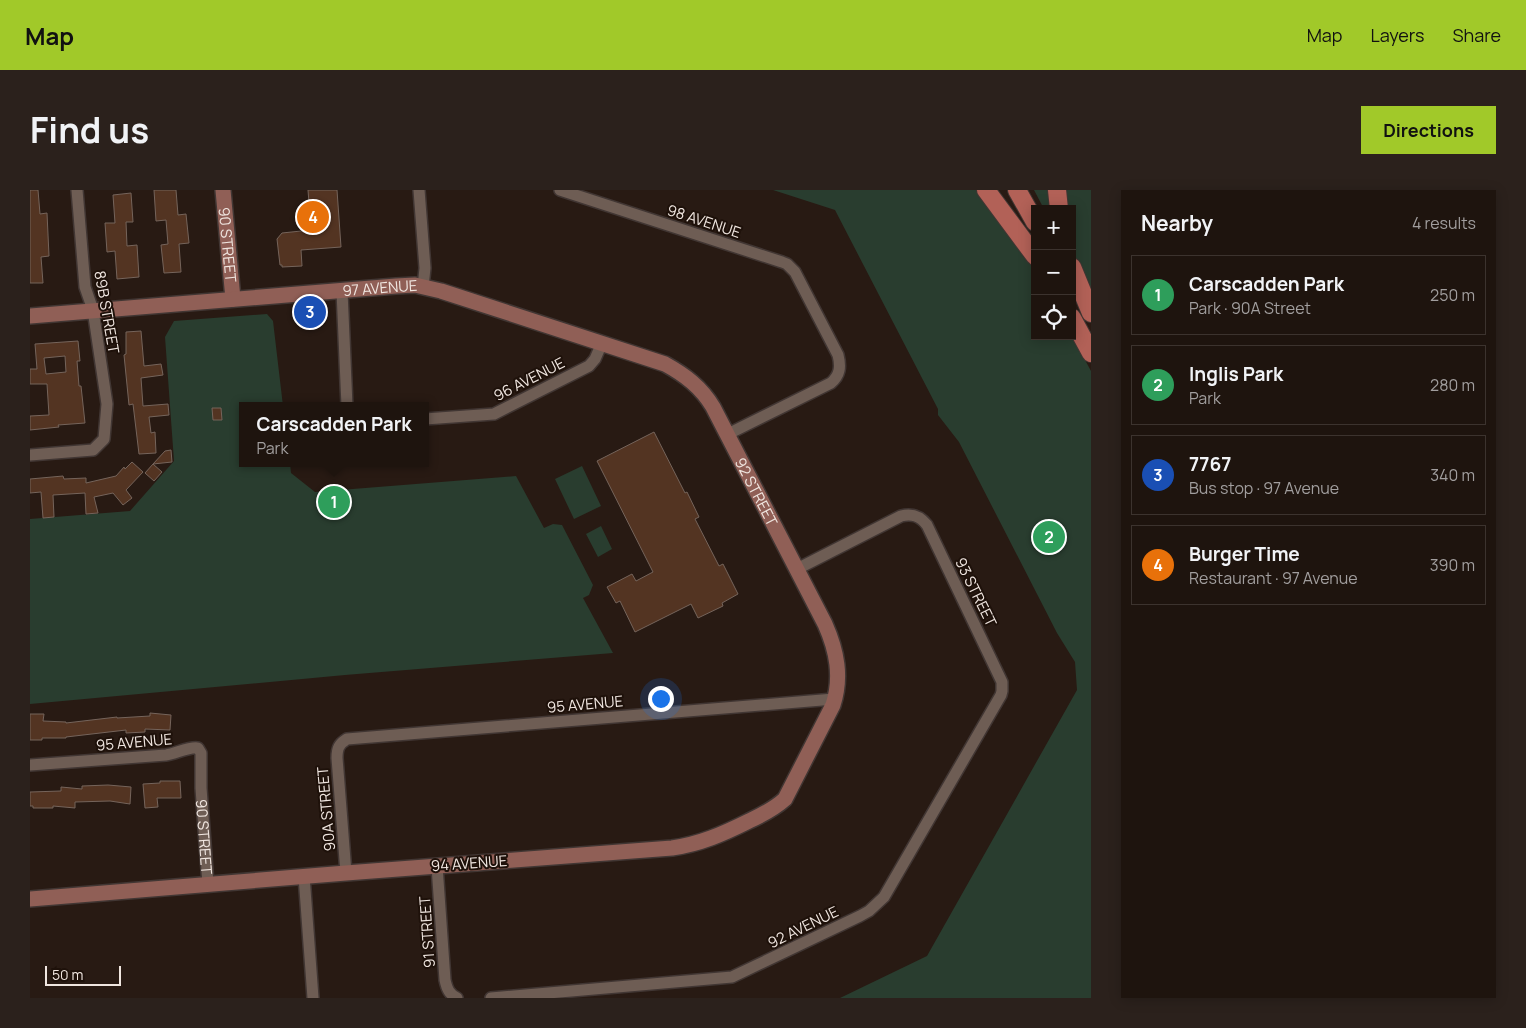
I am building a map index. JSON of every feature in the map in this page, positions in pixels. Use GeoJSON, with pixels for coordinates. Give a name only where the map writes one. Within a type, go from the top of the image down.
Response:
{"type":"FeatureCollection","features":[{"type":"Feature","properties":{"kind":"main road"},"geometry":{"type":"LineString","coordinates":[[986,190],[1031,251]]}},
{"type":"Feature","properties":{"kind":"main road"},"geometry":{"type":"LineString","coordinates":[[999,190],[1034,250]]}},
{"type":"Feature","properties":{"kind":"main road"},"geometry":{"type":"LineString","coordinates":[[1017,190],[1031,215]]}},
{"type":"Feature","properties":{"kind":"main road"},"geometry":{"type":"LineString","coordinates":[[1057,190],[1059,205]]}},
{"type":"Feature","properties":{"kind":"main road"},"geometry":{"type":"LineString","coordinates":[[1076,277],[1091,313]]}},
{"type":"Feature","properties":{"kind":"main road"},"geometry":{"type":"LineString","coordinates":[[1075,295],[1091,324]]}},
{"type":"Feature","properties":{"kind":"main road"},"geometry":{"type":"LineString","coordinates":[[1076,325],[1091,352]]}},
{"type":"Feature","properties":{"kind":"street","name":"89B STREET"},"geometry":{"type":"LineString","coordinates":[[30,455],[93,450],[104,439],[107,404],[93,310],[85,287],[77,190]]}},
{"type":"Feature","properties":{"kind":"street","name":"90 STREET"},"geometry":{"type":"LineString","coordinates":[[223,190],[234,299]]}},
{"type":"Feature","properties":{"kind":"street"},"geometry":{"type":"LineString","coordinates":[[419,190],[424,268],[422,287]]}},
{"type":"Feature","properties":{"kind":"street","name":"98 AVENUE"},"geometry":{"type":"LineString","coordinates":[[560,190],[782,262],[792,268],[838,355],[840,372],[831,383],[728,434]]}},
{"type":"Feature","properties":{"kind":"street","name":"97 AVENUE"},"geometry":{"type":"LineString","coordinates":[[30,316],[407,285],[440,291],[602,343]]}},
{"type":"Feature","properties":{"kind":"street"},"geometry":{"type":"LineString","coordinates":[[342,290],[348,402]]}},
{"type":"Feature","properties":{"kind":"street","name":"96 AVENUE"},"geometry":{"type":"LineString","coordinates":[[429,419],[494,414],[589,366],[602,343]]}},
{"type":"Feature","properties":{"kind":"street","name":"92 STREET"},"geometry":{"type":"LineString","coordinates":[[602,343],[665,364],[687,377],[708,399],[728,434],[825,624],[837,657],[838,674],[834,699]]}},
{"type":"Feature","properties":{"kind":"street","name":"93 STREET"},"geometry":{"type":"LineString","coordinates":[[797,569],[901,516],[914,515],[919,517],[927,525],[1000,674],[1003,687]]}},
{"type":"Feature","properties":{"kind":"street","name":"92 AVENUE"},"geometry":{"type":"LineString","coordinates":[[491,998],[732,977],[869,911],[884,897],[1001,695],[1003,687]]}},
{"type":"Feature","properties":{"kind":"street","name":"95 AVENUE"},"geometry":{"type":"LineString","coordinates":[[340,744],[352,737],[834,699]]}},
{"type":"Feature","properties":{"kind":"street","name":"94 AVENUE"},"geometry":{"type":"LineString","coordinates":[[30,899],[694,845],[772,810],[785,799],[834,699]]}},
{"type":"Feature","properties":{"kind":"street","name":"90A STREET"},"geometry":{"type":"LineString","coordinates":[[340,744],[337,758],[346,873]]}},
{"type":"Feature","properties":{"kind":"street","name":"95 AVENUE"},"geometry":{"type":"LineString","coordinates":[[30,765],[166,755],[196,747],[201,753],[201,788]]}},
{"type":"Feature","properties":{"kind":"street","name":"90 STREET"},"geometry":{"type":"LineString","coordinates":[[201,788],[208,884]]}},
{"type":"Feature","properties":{"kind":"street","name":"91 STREET"},"geometry":{"type":"LineString","coordinates":[[437,866],[445,980],[448,990],[454,997]]}},
{"type":"Feature","properties":{"kind":"street"},"geometry":{"type":"LineString","coordinates":[[304,876],[313,998]]}},
{"type":"Feature","properties":{"kind":"green space"},"geometry":{"type":"Polygon","coordinates":[[[773,190],[981,190],[1031,264],[1031,340],[1074,340],[1091,371],[1091,998],[840,998],[927,956],[1077,690],[1075,662],[1057,633],[959,442],[938,415],[938,409],[835,210],[773,190]]]}},
{"type":"Feature","properties":{"kind":"green space"},"geometry":{"type":"Polygon","coordinates":[[[1034,190],[1091,190],[1091,291],[1076,265],[1076,205],[1042,205],[1034,190]]]}},
{"type":"Feature","properties":{"kind":"green space"},"geometry":{"type":"Polygon","coordinates":[[[267,314],[273,321],[283,402],[239,402],[239,467],[290,467],[291,473],[315,492],[516,476],[544,528],[553,524],[562,525],[593,585],[589,595],[583,598],[613,653],[30,704],[30,519],[130,511],[174,461],[165,337],[174,321],[267,314]]]}},
{"type":"Feature","properties":{"kind":"green space"},"geometry":{"type":"Polygon","coordinates":[[[582,466],[601,506],[574,519],[555,479],[582,466]]]}},
{"type":"Feature","properties":{"kind":"green space"},"geometry":{"type":"Polygon","coordinates":[[[601,526],[612,549],[598,557],[586,534],[601,526]]]}},
{"type":"Feature","properties":{"kind":"building"},"geometry":{"type":"Polygon","coordinates":[[[30,190],[38,190],[40,214],[47,213],[49,256],[41,257],[43,283],[30,283],[30,190]]]}},
{"type":"Feature","properties":{"kind":"building"},"geometry":{"type":"Polygon","coordinates":[[[154,190],[176,190],[178,215],[186,214],[189,243],[179,244],[181,272],[164,273],[161,245],[168,244],[166,220],[156,221],[154,190]]]}},
{"type":"Feature","properties":{"kind":"building"},"geometry":{"type":"Polygon","coordinates":[[[308,190],[337,190],[341,247],[301,250],[302,266],[282,267],[280,265],[277,239],[282,233],[311,230],[308,190]]]}},
{"type":"Feature","properties":{"kind":"building"},"geometry":{"type":"Polygon","coordinates":[[[131,193],[133,222],[126,222],[127,246],[137,245],[139,277],[117,279],[115,251],[107,252],[105,223],[115,223],[113,195],[131,193]]]}},
{"type":"Feature","properties":{"kind":"building"},"geometry":{"type":"Polygon","coordinates":[[[141,331],[144,366],[161,364],[163,375],[141,378],[143,406],[168,404],[169,415],[149,417],[151,433],[155,432],[156,453],[139,454],[133,404],[129,405],[124,355],[126,354],[126,332],[141,331]]]}},
{"type":"Feature","properties":{"kind":"building"},"geometry":{"type":"Polygon","coordinates":[[[78,341],[80,361],[77,361],[79,386],[81,386],[85,423],[30,430],[30,416],[49,415],[47,384],[30,384],[30,369],[37,369],[35,344],[78,341]],[[65,356],[44,358],[46,374],[66,372],[65,356]]]}},
{"type":"Feature","properties":{"kind":"building"},"geometry":{"type":"Polygon","coordinates":[[[212,408],[221,408],[222,420],[213,420],[212,408]]]}},
{"type":"Feature","properties":{"kind":"building"},"geometry":{"type":"Polygon","coordinates":[[[654,432],[685,493],[687,492],[699,517],[695,519],[719,566],[723,564],[738,594],[722,603],[723,606],[698,618],[691,604],[635,632],[620,601],[616,603],[607,587],[632,574],[636,581],[653,572],[597,461],[654,432]]]}},
{"type":"Feature","properties":{"kind":"building"},"geometry":{"type":"Polygon","coordinates":[[[171,450],[172,462],[153,464],[165,451],[171,450]]]}},
{"type":"Feature","properties":{"kind":"building"},"geometry":{"type":"Polygon","coordinates":[[[132,462],[143,472],[126,490],[132,498],[123,505],[113,493],[94,497],[98,513],[86,514],[85,493],[53,495],[54,517],[43,518],[41,492],[30,493],[30,479],[63,476],[64,479],[86,478],[86,483],[116,476],[124,467],[125,469],[132,462]]]}},
{"type":"Feature","properties":{"kind":"building"},"geometry":{"type":"Polygon","coordinates":[[[153,464],[162,472],[154,481],[145,473],[153,464]]]}},
{"type":"Feature","properties":{"kind":"building"},"geometry":{"type":"Polygon","coordinates":[[[150,713],[171,715],[170,730],[145,729],[145,732],[126,733],[126,730],[66,738],[30,740],[30,714],[44,714],[43,721],[66,723],[117,717],[150,716],[150,713]]]}},
{"type":"Feature","properties":{"kind":"building"},"geometry":{"type":"Polygon","coordinates":[[[160,781],[180,781],[181,798],[157,798],[158,807],[145,808],[143,784],[160,783],[160,781]]]}},
{"type":"Feature","properties":{"kind":"building"},"geometry":{"type":"Polygon","coordinates":[[[108,785],[131,787],[130,804],[110,801],[75,802],[75,808],[53,806],[53,808],[33,808],[33,806],[30,806],[30,792],[61,791],[61,787],[82,789],[82,786],[108,785]]]}},
{"type":"Feature","properties":{"kind":"place","name":"Burger Time"},"geometry":{"type":"Point","coordinates":[313,217]}},
{"type":"Feature","properties":{"kind":"place","name":"7767"},"geometry":{"type":"Point","coordinates":[310,312]}},
{"type":"Feature","properties":{"kind":"place","name":"Carscadden Park"},"geometry":{"type":"Point","coordinates":[334,502]}},
{"type":"Feature","properties":{"kind":"place","name":"Inglis Park"},"geometry":{"type":"Point","coordinates":[1049,537]}}]}
